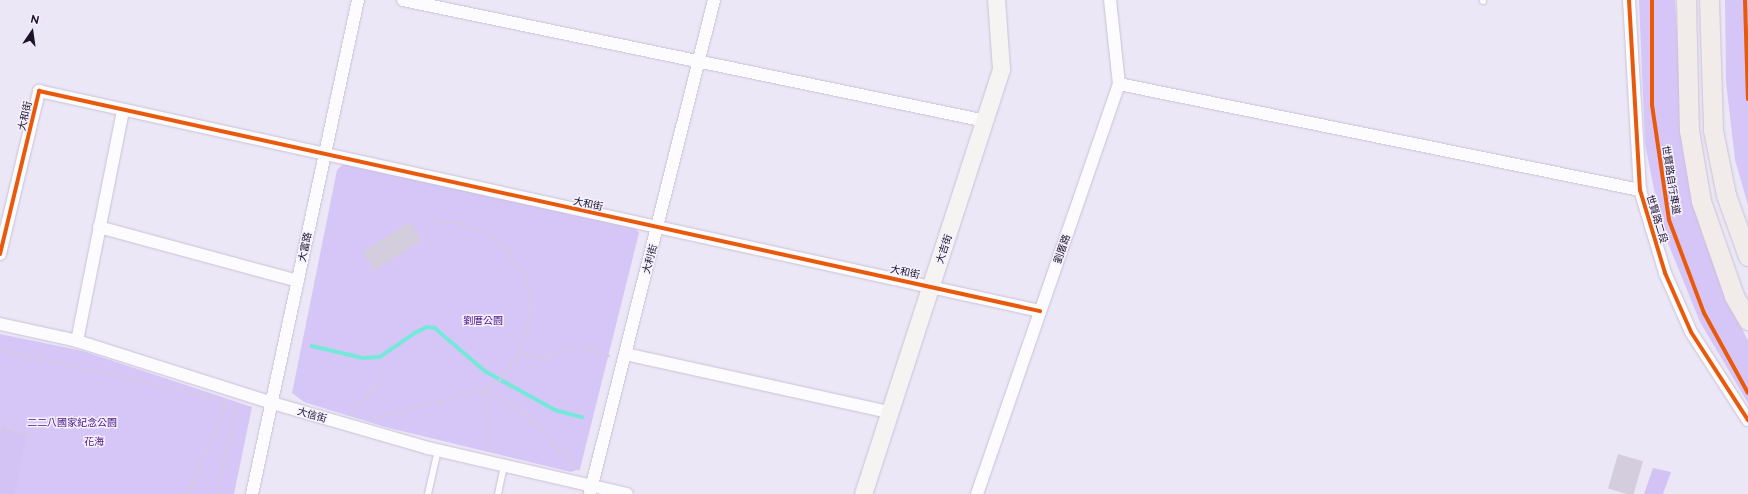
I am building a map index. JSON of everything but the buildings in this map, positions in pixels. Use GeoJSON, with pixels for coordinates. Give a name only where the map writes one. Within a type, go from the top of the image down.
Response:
{"type":"FeatureCollection","features":[{"type":"Feature","properties":{"kind":"main road"},"geometry":{"type":"LineString","coordinates":[[1686,0],[1689,130],[1701,201],[1734,296],[1748,320]]}},
{"type":"Feature","properties":{"kind":"main road"},"geometry":{"type":"LineString","coordinates":[[1709,0],[1713,130],[1726,195],[1748,256]]}},
{"type":"Feature","properties":{"kind":"street","name":"大富路"},"geometry":{"type":"LineString","coordinates":[[252,494],[358,0]]}},
{"type":"Feature","properties":{"kind":"street"},"geometry":{"type":"LineString","coordinates":[[403,0],[986,121]]}},
{"type":"Feature","properties":{"kind":"street","name":"大利街"},"geometry":{"type":"LineString","coordinates":[[591,490],[714,0]]}},
{"type":"Feature","properties":{"kind":"street","name":"大吉街"},"geometry":{"type":"LineString","coordinates":[[863,494],[888,412],[932,286],[986,121],[1001,69],[996,0]]}},
{"type":"Feature","properties":{"kind":"street","name":"劉厝路"},"geometry":{"type":"LineString","coordinates":[[977,494],[1119,84],[1110,0]]}},
{"type":"Feature","properties":{"kind":"street","name":"世賢路二段"},"geometry":{"type":"LineString","coordinates":[[1629,0],[1640,190],[1665,273],[1691,332],[1748,420]]}},
{"type":"Feature","properties":{"kind":"street"},"geometry":{"type":"LineString","coordinates":[[1119,84],[1640,190]]}},
{"type":"Feature","properties":{"kind":"street","name":"大和街"},"geometry":{"type":"LineString","coordinates":[[0,254],[39,91],[324,157],[658,227],[932,286],[1040,311]]}},
{"type":"Feature","properties":{"kind":"street"},"geometry":{"type":"LineString","coordinates":[[77,341],[122,111]]}},
{"type":"Feature","properties":{"kind":"street"},"geometry":{"type":"LineString","coordinates":[[99,227],[298,281]]}},
{"type":"Feature","properties":{"kind":"street","name":"大信街"},"geometry":{"type":"LineString","coordinates":[[0,324],[77,341],[272,403],[438,450],[504,466],[591,490],[627,494]]}},
{"type":"Feature","properties":{"kind":"street"},"geometry":{"type":"LineString","coordinates":[[624,357],[888,412]]}},
{"type":"Feature","properties":{"kind":"lane"},"geometry":{"type":"LineString","coordinates":[[428,494],[438,450]]}},
{"type":"Feature","properties":{"kind":"lane"},"geometry":{"type":"LineString","coordinates":[[498,494],[504,466]]}},
{"type":"Feature","properties":{"kind":"path"},"geometry":{"type":"LineString","coordinates":[[368,420],[484,390],[499,381],[519,352],[527,330],[531,305],[527,283],[509,253],[491,236],[459,223],[433,221]]}},
{"type":"Feature","properties":{"kind":"path"},"geometry":{"type":"LineString","coordinates":[[519,352],[544,360],[568,348],[584,348],[624,357]]}},
{"type":"Feature","properties":{"kind":"path"},"geometry":{"type":"LineString","coordinates":[[0,350],[201,395],[236,408],[217,494]]}},
{"type":"Feature","properties":{"kind":"path"},"geometry":{"type":"LineString","coordinates":[[356,416],[350,414],[385,375]]}},
{"type":"Feature","properties":{"kind":"path"},"geometry":{"type":"LineString","coordinates":[[484,390],[490,450]]}},
{"type":"Feature","properties":{"kind":"path"},"geometry":{"type":"LineString","coordinates":[[484,390],[525,413],[580,471]]}},
{"type":"Feature","properties":{"kind":"path"},"geometry":{"type":"LineString","coordinates":[[187,494],[226,404]]}},
{"type":"Feature","properties":{"kind":"path"},"geometry":{"type":"LineString","coordinates":[[0,428],[32,435]]}},
{"type":"Feature","properties":{"kind":"green space"},"geometry":{"type":"Polygon","coordinates":[[[1639,0],[1675,0],[1685,163],[1702,234],[1724,292],[1748,341],[1748,403],[1700,322],[1661,226],[1645,143],[1639,0]]]}},
{"type":"Feature","properties":{"kind":"green space"},"geometry":{"type":"Polygon","coordinates":[[[1725,0],[1748,0],[1748,205],[1735,160],[1726,82],[1725,0]]]}},
{"type":"Feature","properties":{"kind":"green space","name":"劉厝公園"},"geometry":{"type":"Polygon","coordinates":[[[346,161],[632,224],[639,233],[580,469],[571,472],[385,427],[304,402],[292,393],[337,170],[346,161]]]}},
{"type":"Feature","properties":{"kind":"green space","name":"二二八國家紀念公園"},"geometry":{"type":"Polygon","coordinates":[[[0,334],[83,351],[252,407],[234,494],[0,494],[0,334]]]}},
{"type":"Feature","properties":{"kind":"shaded area"},"geometry":{"type":"Polygon","coordinates":[[[0,427],[27,433],[15,494],[0,494],[0,427]]]}},
{"type":"Feature","properties":{"kind":"shaded area"},"geometry":{"type":"Polygon","coordinates":[[[1653,468],[1671,472],[1663,494],[1644,494],[1653,468]]]}},
{"type":"Feature","properties":{"kind":"waterway"},"geometry":{"type":"LineString","coordinates":[[312,346],[363,358],[380,357],[415,333],[427,327],[435,328],[485,371],[555,410],[582,417]]}},
{"type":"Feature","properties":{"kind":"cycle path"},"geometry":{"type":"LineString","coordinates":[[1629,0],[1640,190],[1665,273],[1691,332],[1748,420]]}},
{"type":"Feature","properties":{"kind":"cycle path","name":"世賢路自行車道"},"geometry":{"type":"LineString","coordinates":[[1652,0],[1652,105],[1669,220],[1704,313],[1748,393]]}},
{"type":"Feature","properties":{"kind":"cycle path"},"geometry":{"type":"LineString","coordinates":[[1745,0],[1748,99]]}},
{"type":"Feature","properties":{"kind":"cycle path"},"geometry":{"type":"LineString","coordinates":[[0,254],[39,91],[1040,311]]}},
{"type":"Feature","properties":{"kind":"park label","name":"花海"},"geometry":{"type":"Point","coordinates":[94,442]}}]}
